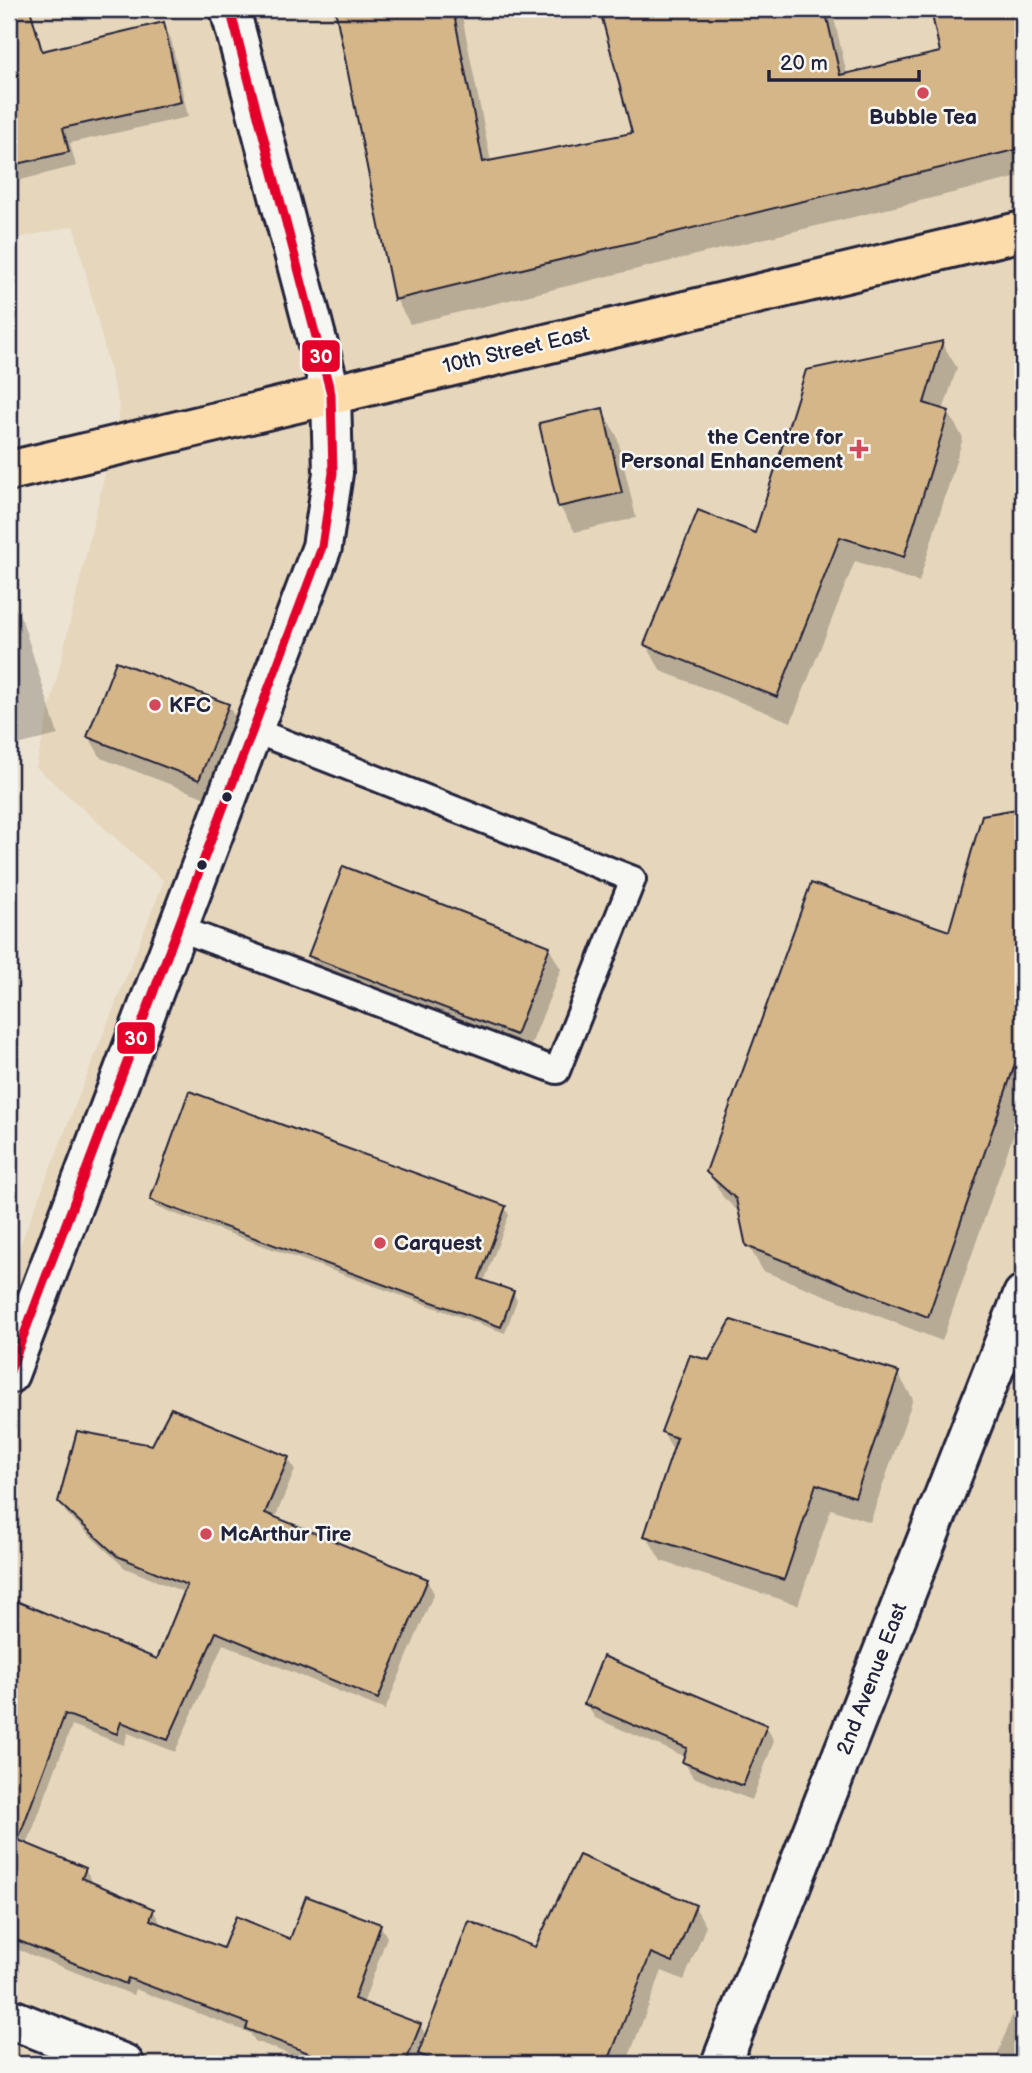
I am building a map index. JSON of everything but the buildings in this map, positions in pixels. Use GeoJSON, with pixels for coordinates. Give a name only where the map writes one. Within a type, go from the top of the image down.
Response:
{"type":"FeatureCollection","features":[{"type":"Feature","properties":{"kind":"main road"},"geometry":{"type":"LineString","coordinates":[[9,1374],[322,547],[333,473],[331,394],[230,9]]}},
{"type":"Feature","properties":{"kind":"main road","name":"10th Street East"},"geometry":{"type":"LineString","coordinates":[[9,471],[1023,231]]}},
{"type":"Feature","properties":{"kind":"main road","name":"2nd Avenue East"},"geometry":{"type":"LineString","coordinates":[[721,2064],[1023,1295]]}},
{"type":"Feature","properties":{"kind":"main road"},"geometry":{"type":"LineString","coordinates":[[9,2018],[124,2064]]}},
{"type":"Feature","properties":{"kind":"lane"},"geometry":{"type":"LineString","coordinates":[[178,928],[557,1071],[633,879],[253,730]]}},
{"type":"Feature","properties":{"kind":"shaded area"},"geometry":{"type":"Polygon","coordinates":[[[9,9],[1023,9],[1023,2064],[9,2064],[9,1273],[164,881],[36,767],[120,410],[74,226],[9,240],[9,9]]]}},
{"type":"Feature","properties":{"kind":"transit line","name":"30"},"geometry":{"type":"LineString","coordinates":[[9,1374],[322,547],[333,473],[331,394],[230,9]]}},
{"type":"Feature","properties":{"kind":"place","name":"Bubble Tea"},"geometry":{"type":"Point","coordinates":[923,93]}},
{"type":"Feature","properties":{"kind":"place","name":"the Centre for Personal Enhancement"},"geometry":{"type":"Point","coordinates":[859,449]}},
{"type":"Feature","properties":{"kind":"place","name":"KFC"},"geometry":{"type":"Point","coordinates":[155,705]}},
{"type":"Feature","properties":{"kind":"place","name":"Carquest"},"geometry":{"type":"Point","coordinates":[380,1243]}},
{"type":"Feature","properties":{"kind":"place","name":"McArthur Tire"},"geometry":{"type":"Point","coordinates":[206,1534]}}]}
